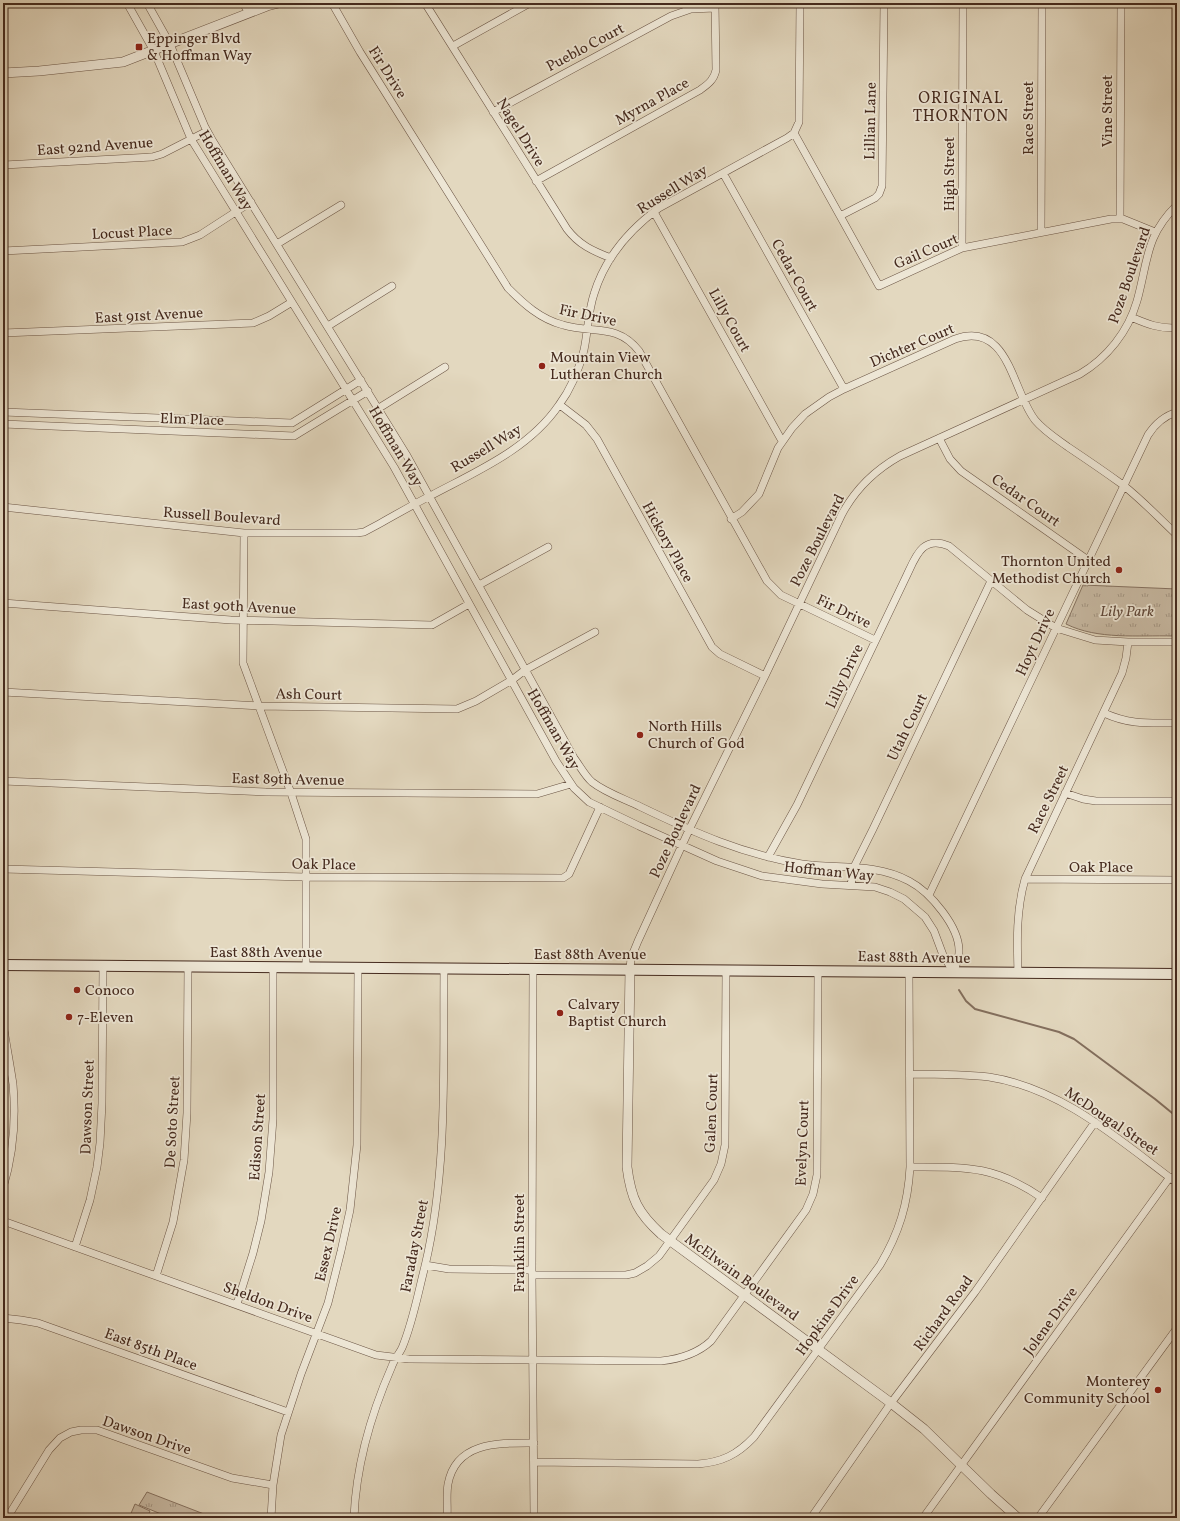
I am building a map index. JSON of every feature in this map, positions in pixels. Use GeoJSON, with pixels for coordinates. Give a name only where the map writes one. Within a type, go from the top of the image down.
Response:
{"type":"FeatureCollection","features":[{"type":"Feature","properties":{"kind":"main road","name":"East 88th Avenue"},"geometry":{"type":"LineString","coordinates":[[3,965],[1177,974]]}},
{"type":"Feature","properties":{"kind":"street","name":"Hoffman Way"},"geometry":{"type":"LineString","coordinates":[[127,3],[154,51],[191,139],[394,467],[556,761],[571,784],[583,797],[600,807],[717,861],[762,876],[822,884],[875,887],[890,892],[904,899],[925,917],[934,930],[943,955],[954,973]]}},
{"type":"Feature","properties":{"kind":"street","name":"Hoffman Way"},"geometry":{"type":"LineString","coordinates":[[147,3],[170,44],[207,131],[379,408],[430,495],[525,670],[574,758],[584,773],[592,782],[609,792],[689,830],[730,846],[768,857],[804,864],[854,867],[884,871],[909,881],[929,895],[943,912],[954,932],[959,952],[954,973]]}},
{"type":"Feature","properties":{"kind":"street"},"geometry":{"type":"LineString","coordinates":[[243,3],[249,13]]}},
{"type":"Feature","properties":{"kind":"street"},"geometry":{"type":"LineString","coordinates":[[3,240],[4,73],[111,65],[123,62],[249,13],[279,3]]}},
{"type":"Feature","properties":{"kind":"street","name":"Fir Drive"},"geometry":{"type":"LineString","coordinates":[[332,3],[360,52],[508,288],[527,306],[546,319],[563,325],[587,330],[619,334],[628,339],[639,351],[770,585],[781,595],[875,640]]}},
{"type":"Feature","properties":{"kind":"street","name":"Nagel Drive"},"geometry":{"type":"LineString","coordinates":[[425,3],[573,238],[594,252],[611,258]]}},
{"type":"Feature","properties":{"kind":"street"},"geometry":{"type":"LineString","coordinates":[[453,46],[530,3]]}},
{"type":"Feature","properties":{"kind":"street"},"geometry":{"type":"LineString","coordinates":[[794,133],[798,122],[800,3]]}},
{"type":"Feature","properties":{"kind":"street","name":"Lillian Lane"},"geometry":{"type":"LineString","coordinates":[[840,216],[876,198],[882,186],[884,3]]}},
{"type":"Feature","properties":{"kind":"street","name":"High Street"},"geometry":{"type":"LineString","coordinates":[[962,248],[963,3]]}},
{"type":"Feature","properties":{"kind":"street","name":"Race Street"},"geometry":{"type":"LineString","coordinates":[[1041,232],[1042,3]]}},
{"type":"Feature","properties":{"kind":"street","name":"Vine Street"},"geometry":{"type":"LineString","coordinates":[[1120,219],[1121,3]]}},
{"type":"Feature","properties":{"kind":"street","name":"Pueblo Court"},"geometry":{"type":"LineString","coordinates":[[494,112],[671,16],[691,9],[715,5]]}},
{"type":"Feature","properties":{"kind":"street","name":"Myrna Place"},"geometry":{"type":"LineString","coordinates":[[536,181],[700,90],[710,82],[713,79],[716,70],[715,5]]}},
{"type":"Feature","properties":{"kind":"street","name":"East 92nd Avenue"},"geometry":{"type":"LineString","coordinates":[[4,165],[152,157],[162,154],[207,131]]}},
{"type":"Feature","properties":{"kind":"street","name":"Russell Way"},"geometry":{"type":"LineString","coordinates":[[430,495],[517,448],[543,425],[560,405],[575,376],[582,357],[594,294],[599,280],[611,258],[627,236],[654,212],[794,133]]}},
{"type":"Feature","properties":{"kind":"street","name":"Gail Court"},"geometry":{"type":"LineString","coordinates":[[794,133],[879,286],[962,248],[1041,232],[1111,219],[1120,219],[1155,232]]}},
{"type":"Feature","properties":{"kind":"street","name":"Cedar Court"},"geometry":{"type":"LineString","coordinates":[[723,172],[844,389]]}},
{"type":"Feature","properties":{"kind":"street","name":"Locust Place"},"geometry":{"type":"LineString","coordinates":[[3,250],[182,242],[200,235],[251,202]]}},
{"type":"Feature","properties":{"kind":"street"},"geometry":{"type":"LineString","coordinates":[[277,244],[341,205]]}},
{"type":"Feature","properties":{"kind":"street","name":"Poze Boulevard"},"geometry":{"type":"LineString","coordinates":[[630,969],[631,958],[638,941],[689,830],[765,676],[842,514],[854,494],[871,475],[888,462],[1080,374],[1096,362],[1121,336],[1131,317],[1140,289],[1146,258],[1155,232],[1177,205]]}},
{"type":"Feature","properties":{"kind":"street","name":"Lilly Court"},"geometry":{"type":"LineString","coordinates":[[654,212],[782,441]]}},
{"type":"Feature","properties":{"kind":"street"},"geometry":{"type":"LineString","coordinates":[[328,326],[392,286]]}},
{"type":"Feature","properties":{"kind":"street","name":"East 91st Avenue"},"geometry":{"type":"LineString","coordinates":[[3,333],[253,323],[269,316],[292,302]]}},
{"type":"Feature","properties":{"kind":"street"},"geometry":{"type":"LineString","coordinates":[[1131,317],[1159,328],[1177,328]]}},
{"type":"Feature","properties":{"kind":"street","name":"Dichter Court"},"geometry":{"type":"LineString","coordinates":[[732,519],[742,512],[759,494],[772,460],[782,441],[805,414],[829,397],[844,389],[955,339],[970,336],[985,338],[998,347],[1006,360],[1034,419],[1051,435],[1124,486],[1177,535]]}},
{"type":"Feature","properties":{"kind":"street"},"geometry":{"type":"LineString","coordinates":[[379,408],[445,367]]}},
{"type":"Feature","properties":{"kind":"street","name":"Elm Place"},"geometry":{"type":"LineString","coordinates":[[3,412],[292,423],[361,380]]}},
{"type":"Feature","properties":{"kind":"street","name":"Elm Place"},"geometry":{"type":"LineString","coordinates":[[3,424],[294,436],[354,401],[368,391]]}},
{"type":"Feature","properties":{"kind":"street","name":"Hickory Place"},"geometry":{"type":"LineString","coordinates":[[560,405],[586,425],[593,433],[712,647],[720,654],[765,676]]}},
{"type":"Feature","properties":{"kind":"street","name":"Hoyt Drive"},"geometry":{"type":"LineString","coordinates":[[929,895],[1152,429],[1165,417],[1177,412]]}},
{"type":"Feature","properties":{"kind":"street","name":"Cedar Court"},"geometry":{"type":"LineString","coordinates":[[939,438],[950,459],[961,471],[1088,560]]}},
{"type":"Feature","properties":{"kind":"street","name":"Russell Boulevard"},"geometry":{"type":"LineString","coordinates":[[3,507],[244,533],[357,533],[364,532],[430,495]]}},
{"type":"Feature","properties":{"kind":"street"},"geometry":{"type":"LineString","coordinates":[[244,533],[243,664],[292,793],[306,839],[306,967]]}},
{"type":"Feature","properties":{"kind":"street","name":"Lilly Drive"},"geometry":{"type":"LineString","coordinates":[[768,857],[797,805],[919,551],[926,544],[937,542],[949,546],[1026,610],[1056,628],[1095,640],[1177,642]]}},
{"type":"Feature","properties":{"kind":"street"},"geometry":{"type":"LineString","coordinates":[[479,585],[548,547]]}},
{"type":"Feature","properties":{"kind":"street","name":"Utah Court"},"geometry":{"type":"LineString","coordinates":[[851,885],[854,867],[992,581]]}},
{"type":"Feature","properties":{"kind":"street","name":"East 90th Avenue"},"geometry":{"type":"LineString","coordinates":[[3,603],[243,621],[432,624],[469,604]]}},
{"type":"Feature","properties":{"kind":"street","name":"Ash Court"},"geometry":{"type":"LineString","coordinates":[[3,692],[259,706],[457,709],[468,705],[512,680],[525,670],[595,632]]}},
{"type":"Feature","properties":{"kind":"street","name":"Race Street"},"geometry":{"type":"LineString","coordinates":[[1018,973],[1017,918],[1020,897],[1025,879],[1122,673],[1128,642]]}},
{"type":"Feature","properties":{"kind":"street"},"geometry":{"type":"LineString","coordinates":[[1104,713],[1126,722],[1177,723]]}},
{"type":"Feature","properties":{"kind":"street","name":"East 89th Avenue"},"geometry":{"type":"LineString","coordinates":[[3,781],[292,793],[538,794],[571,784]]}},
{"type":"Feature","properties":{"kind":"street"},"geometry":{"type":"LineString","coordinates":[[1065,792],[1083,799],[1096,801],[1177,802]]}},
{"type":"Feature","properties":{"kind":"street","name":"Oak Place"},"geometry":{"type":"LineString","coordinates":[[3,869],[306,877],[563,878],[569,874],[600,807]]}},
{"type":"Feature","properties":{"kind":"street","name":"Oak Place"},"geometry":{"type":"LineString","coordinates":[[1025,879],[1177,880]]}},
{"type":"Feature","properties":{"kind":"street","name":"Dawson Street"},"geometry":{"type":"LineString","coordinates":[[75,1247],[90,1200],[100,1143],[102,1103],[103,966]]}},
{"type":"Feature","properties":{"kind":"street","name":"De Soto Street"},"geometry":{"type":"LineString","coordinates":[[156,1276],[173,1222],[184,1160],[187,1113],[188,966]]}},
{"type":"Feature","properties":{"kind":"street","name":"Edison Street"},"geometry":{"type":"LineString","coordinates":[[237,1304],[253,1253],[261,1221],[269,1172],[273,1119],[274,967]]}},
{"type":"Feature","properties":{"kind":"street","name":"Essex Drive"},"geometry":{"type":"LineString","coordinates":[[271,1518],[273,1485],[278,1450],[288,1412],[328,1303],[342,1251],[350,1210],[357,1144],[358,968]]}},
{"type":"Feature","properties":{"kind":"street","name":"Faraday Street"},"geometry":{"type":"LineString","coordinates":[[354,1518],[355,1493],[365,1442],[385,1384],[396,1358],[402,1349],[414,1311],[425,1265],[436,1206],[443,1121],[444,968]]}},
{"type":"Feature","properties":{"kind":"street","name":"Franklin Street"},"geometry":{"type":"LineString","coordinates":[[533,969],[532,1272],[534,1518]]}},
{"type":"Feature","properties":{"kind":"street","name":"McElwain Boulevard"},"geometry":{"type":"LineString","coordinates":[[630,969],[627,1167],[636,1205],[643,1216],[670,1241],[891,1403],[924,1429],[1018,1518]]}},
{"type":"Feature","properties":{"kind":"street","name":"Galen Court"},"geometry":{"type":"LineString","coordinates":[[425,1265],[449,1269],[626,1275],[652,1263],[660,1256],[714,1180],[723,1156],[725,1145],[726,970]]}},
{"type":"Feature","properties":{"kind":"street","name":"Evelyn Court"},"geometry":{"type":"LineString","coordinates":[[533,1359],[661,1361],[684,1357],[697,1351],[711,1341],[745,1295],[806,1210],[812,1198],[816,1184],[818,971]]}},
{"type":"Feature","properties":{"kind":"street","name":"Hopkins Drive"},"geometry":{"type":"LineString","coordinates":[[534,1462],[698,1464],[720,1461],[738,1452],[754,1437],[887,1253],[904,1212],[908,1195],[910,1167],[909,972]]}},
{"type":"Feature","properties":{"kind":"street"},"geometry":{"type":"LineString","coordinates":[[3,1023],[13,1085],[14,1108],[11,1150],[3,1188]]}},
{"type":"Feature","properties":{"kind":"street","name":"McDougal Street"},"geometry":{"type":"LineString","coordinates":[[910,1074],[972,1076],[1012,1082],[1051,1096],[1074,1108],[1095,1122],[1177,1183]]}},
{"type":"Feature","properties":{"kind":"street","name":"Richard Road"},"geometry":{"type":"LineString","coordinates":[[811,1518],[891,1403],[975,1292],[1095,1122]]}},
{"type":"Feature","properties":{"kind":"street"},"geometry":{"type":"LineString","coordinates":[[910,1167],[962,1167],[987,1171],[1013,1180],[1042,1198]]}},
{"type":"Feature","properties":{"kind":"street","name":"Jolene Drive"},"geometry":{"type":"LineString","coordinates":[[923,1518],[1170,1177]]}},
{"type":"Feature","properties":{"kind":"street","name":"Sheldon Drive"},"geometry":{"type":"LineString","coordinates":[[3,1221],[376,1354],[409,1359],[533,1359]]}},
{"type":"Feature","properties":{"kind":"street","name":"East 85th Place"},"geometry":{"type":"LineString","coordinates":[[3,1318],[38,1323],[288,1412]]}},
{"type":"Feature","properties":{"kind":"street"},"geometry":{"type":"LineString","coordinates":[[1038,1518],[1177,1328]]}},
{"type":"Feature","properties":{"kind":"street","name":"Dawson Drive"},"geometry":{"type":"LineString","coordinates":[[7,1518],[55,1442],[64,1435],[81,1430],[105,1432],[232,1478],[273,1485]]}},
{"type":"Feature","properties":{"kind":"street"},"geometry":{"type":"LineString","coordinates":[[447,1518],[448,1483],[453,1471],[462,1458],[475,1449],[488,1444],[534,1443]]}},
{"type":"Feature","properties":{"kind":"green space","name":"Lily Park"},"geometry":{"type":"Polygon","coordinates":[[[1083,585],[1177,589],[1177,633],[1173,636],[1105,635],[1078,629],[1066,624],[1083,585]]]}},
{"type":"Feature","properties":{"kind":"green space"},"geometry":{"type":"Polygon","coordinates":[[[147,1492],[204,1514],[202,1518],[171,1518],[139,1505],[147,1492]]]}},
{"type":"Feature","properties":{"kind":"green space"},"geometry":{"type":"Polygon","coordinates":[[[135,1504],[150,1511],[147,1518],[129,1518],[135,1504]]]}},
{"type":"Feature","properties":{"kind":"waterway"},"geometry":{"type":"LineString","coordinates":[[959,990],[966,1001],[975,1009],[1059,1032],[1074,1039],[1177,1117]]}},
{"type":"Feature","properties":{"kind":"place","name":"Eppinger Blvd & Hoffman Way"},"geometry":{"type":"Point","coordinates":[139,47]}},
{"type":"Feature","properties":{"kind":"place","name":"Mountain View Lutheran Church"},"geometry":{"type":"Point","coordinates":[542,366]}},
{"type":"Feature","properties":{"kind":"place","name":"Thornton United Methodist Church"},"geometry":{"type":"Point","coordinates":[1119,570]}},
{"type":"Feature","properties":{"kind":"place","name":"North Hills Church of God"},"geometry":{"type":"Point","coordinates":[640,735]}},
{"type":"Feature","properties":{"kind":"place","name":"Conoco"},"geometry":{"type":"Point","coordinates":[77,990]}},
{"type":"Feature","properties":{"kind":"place","name":"Calvary Baptist Church"},"geometry":{"type":"Point","coordinates":[560,1013]}},
{"type":"Feature","properties":{"kind":"place","name":"7-Eleven"},"geometry":{"type":"Point","coordinates":[69,1017]}},
{"type":"Feature","properties":{"kind":"place","name":"Monterey Community School"},"geometry":{"type":"Point","coordinates":[1158,1390]}},
{"type":"Feature","properties":{"kind":"district","name":"ORIGINAL THORNTON"},"geometry":{"type":"Point","coordinates":[961,106]}}]}
